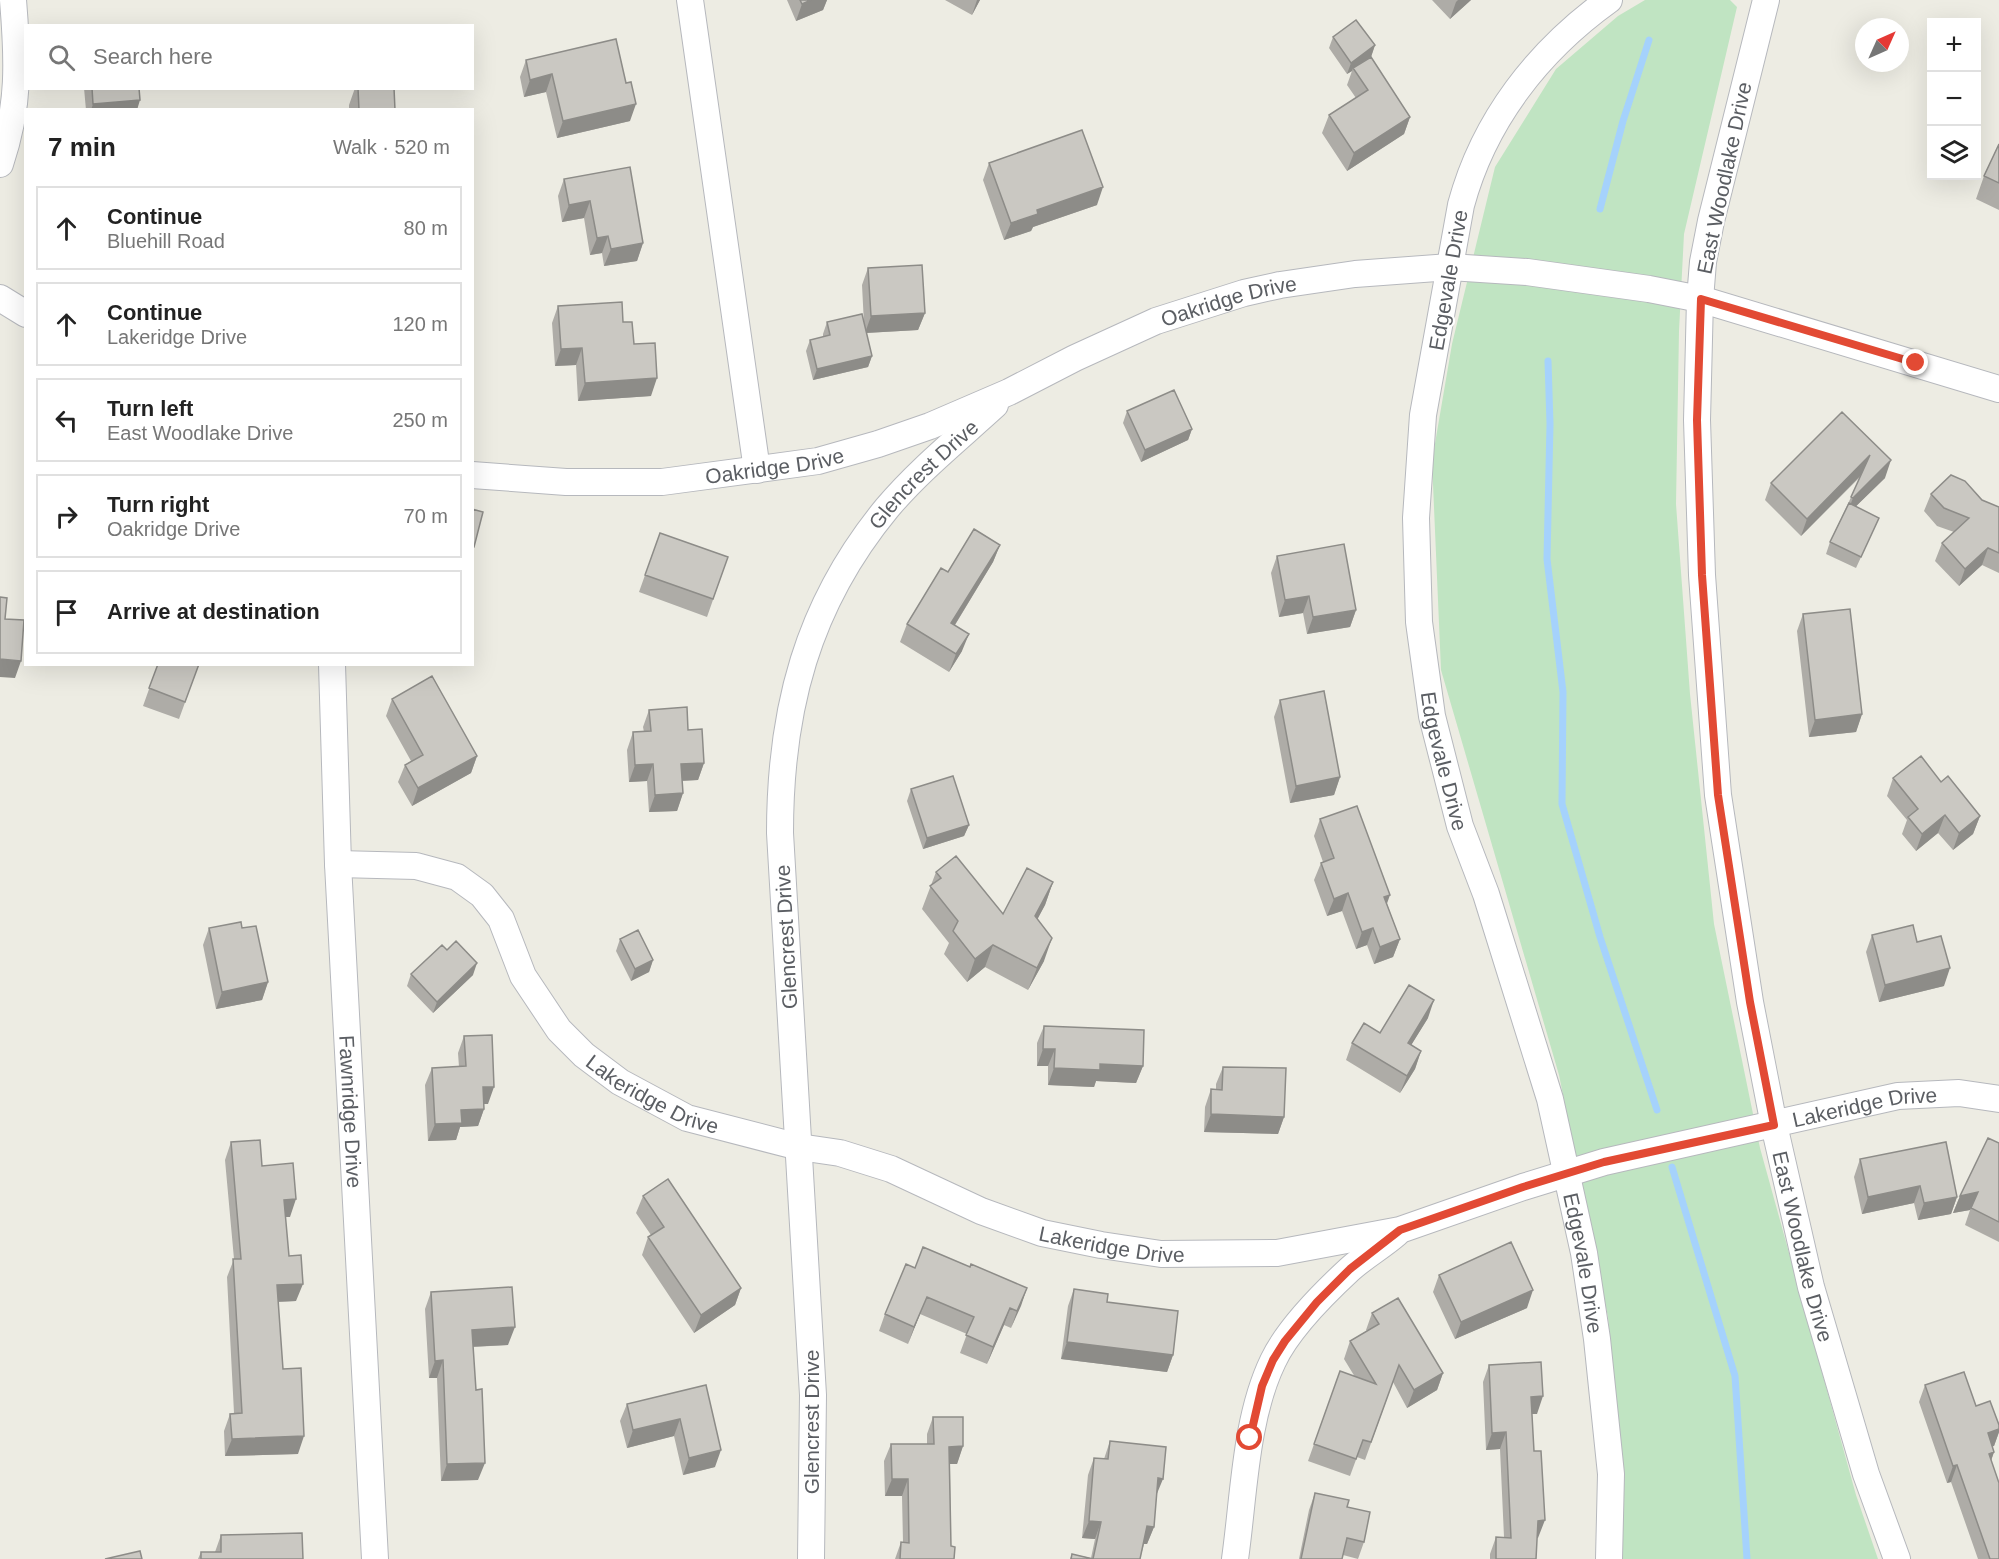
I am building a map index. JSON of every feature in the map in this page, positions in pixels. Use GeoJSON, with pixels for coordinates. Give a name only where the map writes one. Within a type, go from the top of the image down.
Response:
{"type":"FeatureCollection","features":[{"type":"Feature","properties":{"kind":"street"},"geometry":{"type":"LineString","coordinates":[[0,164],[14,113],[17,83],[13,0]]}},
{"type":"Feature","properties":{"kind":"street"},"geometry":{"type":"LineString","coordinates":[[690,0],[757,470]]}},
{"type":"Feature","properties":{"kind":"street","name":"Edgevale Drive"},"geometry":{"type":"LineString","coordinates":[[1609,0],[1585,17],[1555,44],[1529,73],[1505,105],[1485,140],[1469,176],[1461,205],[1423,415],[1416,518],[1419,622],[1432,716],[1460,826],[1486,894],[1546,1087],[1584,1252],[1597,1339],[1611,1474],[1609,1559]]}},
{"type":"Feature","properties":{"kind":"street","name":"East Woodlake Drive"},"geometry":{"type":"LineString","coordinates":[[1766,0],[1711,221],[1703,262],[1697,420],[1702,563],[1718,795],[1750,1002],[1774,1125],[1810,1287],[1866,1474],[1897,1559]]}},
{"type":"Feature","properties":{"kind":"street","name":"Oakridge Drive"},"geometry":{"type":"LineString","coordinates":[[474,475],[566,482],[662,482],[818,461],[930,426],[1009,392],[1075,358],[1156,321],[1244,293],[1280,285],[1355,274],[1450,267],[1527,272],[1649,289],[1701,299],[1999,389]]}},
{"type":"Feature","properties":{"kind":"street"},"geometry":{"type":"LineString","coordinates":[[0,298],[24,313]]}},
{"type":"Feature","properties":{"kind":"street","name":"Glencrest Drive"},"geometry":{"type":"LineString","coordinates":[[811,1559],[813,1395],[780,833],[780,784],[786,735],[794,693],[811,638],[831,592],[853,555],[887,509],[916,477],[1009,392]]}},
{"type":"Feature","properties":{"kind":"street","name":"Fawnridge Drive"},"geometry":{"type":"LineString","coordinates":[[332,666],[338,864],[375,1559]]}},
{"type":"Feature","properties":{"kind":"street","name":"Lakeridge Drive"},"geometry":{"type":"LineString","coordinates":[[338,864],[416,866],[457,877],[482,895],[501,919],[523,976],[559,1030],[584,1055],[620,1083],[687,1118],[799,1147],[840,1153],[891,1169],[981,1211],[1042,1233],[1161,1254],[1277,1253],[1400,1230],[1604,1162],[1898,1096],[1959,1093],[1999,1099]]}},
{"type":"Feature","properties":{"kind":"street"},"geometry":{"type":"LineString","coordinates":[[1235,1559],[1250,1438],[1262,1386],[1273,1360],[1285,1341],[1317,1302],[1350,1269],[1400,1230]]}},
{"type":"Feature","properties":{"kind":"green space"},"geometry":{"type":"Polygon","coordinates":[[[1645,0],[1730,0],[1737,7],[1684,234],[1679,331],[1676,504],[1690,694],[1714,924],[1760,1148],[1856,1495],[1878,1559],[1621,1559],[1624,1502],[1608,1317],[1559,1075],[1441,670],[1432,461],[1452,344],[1495,167],[1556,69],[1618,16],[1645,0]]]}},
{"type":"Feature","properties":{"kind":"building"},"geometry":{"type":"Polygon","coordinates":[[[1356,20],[1375,45],[1351,63],[1333,37],[1356,20]]]}},
{"type":"Feature","properties":{"kind":"building"},"geometry":{"type":"Polygon","coordinates":[[[616,39],[626,83],[631,82],[636,104],[563,121],[552,74],[530,80],[526,60],[616,39]]]}},
{"type":"Feature","properties":{"kind":"building"},"geometry":{"type":"Polygon","coordinates":[[[1371,57],[1410,117],[1354,153],[1329,115],[1368,90],[1353,68],[1371,57]]]}},
{"type":"Feature","properties":{"kind":"building"},"geometry":{"type":"Polygon","coordinates":[[[92,90],[139,90],[140,100],[93,104],[92,90]]]}},
{"type":"Feature","properties":{"kind":"building"},"geometry":{"type":"Polygon","coordinates":[[[358,90],[394,90],[395,108],[359,108],[358,90]]]}},
{"type":"Feature","properties":{"kind":"building"},"geometry":{"type":"Polygon","coordinates":[[[1082,130],[1103,187],[1037,210],[1038,214],[1011,223],[989,163],[1082,130]]]}},
{"type":"Feature","properties":{"kind":"building"},"geometry":{"type":"Polygon","coordinates":[[[1999,144],[1999,183],[1984,176],[1999,144]]]}},
{"type":"Feature","properties":{"kind":"building"},"geometry":{"type":"Polygon","coordinates":[[[630,167],[643,243],[611,249],[608,236],[597,238],[590,201],[569,205],[564,179],[630,167]]]}},
{"type":"Feature","properties":{"kind":"building"},"geometry":{"type":"Polygon","coordinates":[[[922,265],[925,313],[871,316],[868,268],[922,265]]]}},
{"type":"Feature","properties":{"kind":"building"},"geometry":{"type":"Polygon","coordinates":[[[622,302],[623,322],[632,322],[634,344],[655,343],[657,378],[585,383],[582,348],[561,349],[558,306],[622,302]]]}},
{"type":"Feature","properties":{"kind":"building"},"geometry":{"type":"Polygon","coordinates":[[[862,314],[872,356],[817,369],[810,340],[830,335],[827,322],[862,314]]]}},
{"type":"Feature","properties":{"kind":"building"},"geometry":{"type":"Polygon","coordinates":[[[1174,390],[1192,429],[1145,450],[1127,411],[1174,390]]]}},
{"type":"Feature","properties":{"kind":"building"},"geometry":{"type":"Polygon","coordinates":[[[1842,412],[1891,460],[1853,498],[1851,497],[1870,455],[1807,519],[1771,483],[1842,412]]]}},
{"type":"Feature","properties":{"kind":"building"},"geometry":{"type":"Polygon","coordinates":[[[1951,475],[1965,481],[1982,500],[1999,507],[1999,553],[1988,548],[1965,569],[1942,543],[1969,518],[1944,508],[1931,494],[1951,475]]]}},
{"type":"Feature","properties":{"kind":"building"},"geometry":{"type":"Polygon","coordinates":[[[1849,503],[1879,518],[1861,557],[1830,542],[1849,503]]]}},
{"type":"Feature","properties":{"kind":"building"},"geometry":{"type":"Polygon","coordinates":[[[474,510],[483,512],[474,547],[474,510]]]}},
{"type":"Feature","properties":{"kind":"building"},"geometry":{"type":"Polygon","coordinates":[[[974,529],[1000,545],[951,623],[969,634],[956,654],[907,624],[941,568],[948,572],[974,529]]]}},
{"type":"Feature","properties":{"kind":"building"},"geometry":{"type":"Polygon","coordinates":[[[660,533],[728,557],[713,599],[645,575],[660,533]]]}},
{"type":"Feature","properties":{"kind":"building"},"geometry":{"type":"Polygon","coordinates":[[[1344,544],[1356,610],[1313,617],[1309,596],[1285,600],[1277,556],[1344,544]]]}},
{"type":"Feature","properties":{"kind":"building"},"geometry":{"type":"Polygon","coordinates":[[[0,597],[7,598],[5,619],[24,620],[21,661],[0,659],[0,597]]]}},
{"type":"Feature","properties":{"kind":"building"},"geometry":{"type":"Polygon","coordinates":[[[1850,609],[1862,714],[1815,720],[1803,614],[1850,609]]]}},
{"type":"Feature","properties":{"kind":"building"},"geometry":{"type":"Polygon","coordinates":[[[157,666],[198,666],[185,702],[149,688],[157,666]]]}},
{"type":"Feature","properties":{"kind":"building"},"geometry":{"type":"Polygon","coordinates":[[[432,676],[477,756],[418,788],[405,765],[423,755],[392,699],[432,676]]]}},
{"type":"Feature","properties":{"kind":"building"},"geometry":{"type":"Polygon","coordinates":[[[1324,691],[1340,777],[1296,786],[1280,700],[1324,691]]]}},
{"type":"Feature","properties":{"kind":"building"},"geometry":{"type":"Polygon","coordinates":[[[687,707],[688,730],[702,729],[704,763],[681,764],[683,793],[655,795],[653,764],[635,765],[633,732],[651,731],[649,710],[687,707]]]}},
{"type":"Feature","properties":{"kind":"building"},"geometry":{"type":"Polygon","coordinates":[[[1921,756],[1941,782],[1948,776],[1980,816],[1959,833],[1945,815],[1922,834],[1908,817],[1918,809],[1893,778],[1921,756]]]}},
{"type":"Feature","properties":{"kind":"building"},"geometry":{"type":"Polygon","coordinates":[[[953,776],[969,825],[927,838],[911,789],[953,776]]]}},
{"type":"Feature","properties":{"kind":"building"},"geometry":{"type":"Polygon","coordinates":[[[1357,806],[1390,895],[1384,897],[1400,939],[1380,947],[1373,928],[1362,932],[1348,893],[1334,899],[1321,863],[1334,858],[1320,819],[1357,806]]]}},
{"type":"Feature","properties":{"kind":"building"},"geometry":{"type":"Polygon","coordinates":[[[956,856],[1003,914],[1027,868],[1053,882],[1035,916],[1052,938],[1037,968],[993,945],[975,959],[953,931],[958,921],[930,886],[941,878],[936,872],[956,856]]]}},
{"type":"Feature","properties":{"kind":"building"},"geometry":{"type":"Polygon","coordinates":[[[241,922],[242,928],[256,926],[268,982],[222,992],[209,928],[241,922]]]}},
{"type":"Feature","properties":{"kind":"building"},"geometry":{"type":"Polygon","coordinates":[[[1913,925],[1917,942],[1941,936],[1950,968],[1885,985],[1872,935],[1913,925]]]}},
{"type":"Feature","properties":{"kind":"building"},"geometry":{"type":"Polygon","coordinates":[[[638,930],[653,960],[635,969],[620,939],[638,930]]]}},
{"type":"Feature","properties":{"kind":"building"},"geometry":{"type":"Polygon","coordinates":[[[456,941],[477,963],[437,1002],[411,974],[442,945],[447,950],[456,941]]]}},
{"type":"Feature","properties":{"kind":"building"},"geometry":{"type":"Polygon","coordinates":[[[1409,985],[1434,1000],[1408,1043],[1421,1051],[1407,1076],[1352,1043],[1364,1023],[1380,1033],[1409,985]]]}},
{"type":"Feature","properties":{"kind":"building"},"geometry":{"type":"Polygon","coordinates":[[[1044,1026],[1144,1030],[1143,1066],[1100,1064],[1100,1070],[1054,1068],[1055,1049],[1043,1049],[1044,1026]]]}},
{"type":"Feature","properties":{"kind":"building"},"geometry":{"type":"Polygon","coordinates":[[[492,1035],[494,1087],[483,1087],[484,1109],[461,1110],[462,1123],[435,1124],[432,1068],[466,1066],[464,1036],[492,1035]]]}},
{"type":"Feature","properties":{"kind":"building"},"geometry":{"type":"Polygon","coordinates":[[[1223,1067],[1286,1068],[1284,1117],[1211,1114],[1211,1089],[1222,1090],[1223,1067]]]}},
{"type":"Feature","properties":{"kind":"building"},"geometry":{"type":"Polygon","coordinates":[[[1988,1138],[1999,1143],[1999,1222],[1971,1208],[1978,1192],[1960,1196],[1988,1138]]]}},
{"type":"Feature","properties":{"kind":"building"},"geometry":{"type":"Polygon","coordinates":[[[260,1140],[262,1166],[293,1163],[296,1199],[284,1200],[289,1256],[301,1255],[303,1284],[277,1285],[283,1369],[301,1368],[304,1436],[232,1439],[230,1414],[242,1413],[233,1259],[241,1259],[231,1142],[260,1140]]]}},
{"type":"Feature","properties":{"kind":"building"},"geometry":{"type":"Polygon","coordinates":[[[1946,1142],[1957,1197],[1924,1203],[1920,1186],[1868,1197],[1860,1159],[1946,1142]]]}},
{"type":"Feature","properties":{"kind":"building"},"geometry":{"type":"Polygon","coordinates":[[[668,1179],[741,1288],[701,1315],[648,1237],[664,1227],[643,1196],[668,1179]]]}},
{"type":"Feature","properties":{"kind":"building"},"geometry":{"type":"Polygon","coordinates":[[[1511,1242],[1533,1290],[1461,1322],[1439,1275],[1511,1242]]]}},
{"type":"Feature","properties":{"kind":"building"},"geometry":{"type":"Polygon","coordinates":[[[923,1247],[1027,1288],[1017,1311],[1010,1308],[993,1347],[966,1335],[974,1317],[927,1297],[914,1327],[885,1314],[906,1264],[915,1268],[923,1247]]]}},
{"type":"Feature","properties":{"kind":"building"},"geometry":{"type":"Polygon","coordinates":[[[512,1287],[515,1327],[472,1330],[476,1390],[482,1389],[485,1463],[447,1464],[443,1360],[435,1361],[431,1292],[512,1287]]]}},
{"type":"Feature","properties":{"kind":"building"},"geometry":{"type":"Polygon","coordinates":[[[1074,1289],[1108,1294],[1107,1302],[1178,1311],[1173,1355],[1067,1342],[1074,1289]]]}},
{"type":"Feature","properties":{"kind":"building"},"geometry":{"type":"Polygon","coordinates":[[[1398,1298],[1443,1373],[1414,1390],[1399,1365],[1371,1442],[1363,1440],[1356,1459],[1314,1444],[1340,1371],[1376,1384],[1350,1341],[1379,1324],[1372,1313],[1398,1298]]]}},
{"type":"Feature","properties":{"kind":"building"},"geometry":{"type":"Polygon","coordinates":[[[1541,1362],[1543,1396],[1531,1397],[1534,1451],[1541,1451],[1545,1520],[1538,1521],[1536,1559],[1496,1559],[1496,1537],[1511,1538],[1506,1432],[1492,1433],[1489,1365],[1541,1362]]]}},
{"type":"Feature","properties":{"kind":"building"},"geometry":{"type":"Polygon","coordinates":[[[1964,1372],[1976,1406],[1990,1401],[1999,1425],[1999,1429],[1988,1433],[1994,1452],[1989,1454],[1999,1483],[1999,1559],[1990,1559],[1957,1465],[1953,1466],[1925,1385],[1964,1372]]]}},
{"type":"Feature","properties":{"kind":"building"},"geometry":{"type":"Polygon","coordinates":[[[706,1385],[721,1450],[689,1458],[680,1419],[633,1430],[627,1404],[706,1385]]]}},
{"type":"Feature","properties":{"kind":"building"},"geometry":{"type":"Polygon","coordinates":[[[933,1417],[963,1417],[963,1446],[949,1447],[951,1546],[955,1547],[954,1559],[900,1559],[901,1542],[909,1543],[908,1479],[892,1479],[891,1444],[934,1444],[933,1417]]]}},
{"type":"Feature","properties":{"kind":"building"},"geometry":{"type":"Polygon","coordinates":[[[1110,1441],[1166,1447],[1163,1479],[1158,1478],[1154,1527],[1147,1526],[1140,1559],[1093,1559],[1101,1522],[1089,1521],[1094,1458],[1108,1459],[1110,1441]]]}},
{"type":"Feature","properties":{"kind":"building"},"geometry":{"type":"Polygon","coordinates":[[[1315,1493],[1349,1500],[1347,1507],[1370,1512],[1364,1542],[1347,1538],[1342,1559],[1301,1559],[1315,1493]]]}},
{"type":"Feature","properties":{"kind":"building"},"geometry":{"type":"Polygon","coordinates":[[[302,1533],[303,1559],[201,1559],[201,1552],[221,1552],[221,1535],[302,1533]]]}},
{"type":"Feature","properties":{"kind":"building"},"geometry":{"type":"Polygon","coordinates":[[[140,1551],[142,1559],[105,1559],[140,1551]]]}},
{"type":"Feature","properties":{"kind":"building"},"geometry":{"type":"Polygon","coordinates":[[[1072,1554],[1093,1559],[1071,1559],[1072,1554]]]}},
{"type":"Feature","properties":{"kind":"waterway"},"geometry":{"type":"LineString","coordinates":[[1600,209],[1623,121],[1649,40]]}},
{"type":"Feature","properties":{"kind":"waterway"},"geometry":{"type":"LineString","coordinates":[[1548,361],[1550,424],[1547,559],[1563,692],[1562,804],[1600,937],[1657,1110]]}},
{"type":"Feature","properties":{"kind":"waterway"},"geometry":{"type":"LineString","coordinates":[[1672,1167],[1735,1376],[1747,1559]]}},
{"type":"Feature","properties":{"kind":"route"},"geometry":{"type":"LineString","coordinates":[[1250,1438],[1262,1386],[1273,1360],[1285,1341],[1317,1302],[1350,1269],[1400,1230],[1523,1187],[1604,1162],[1774,1125],[1750,1002],[1718,795],[1702,575],[1697,420],[1701,299],[1916,363]]}}]}
